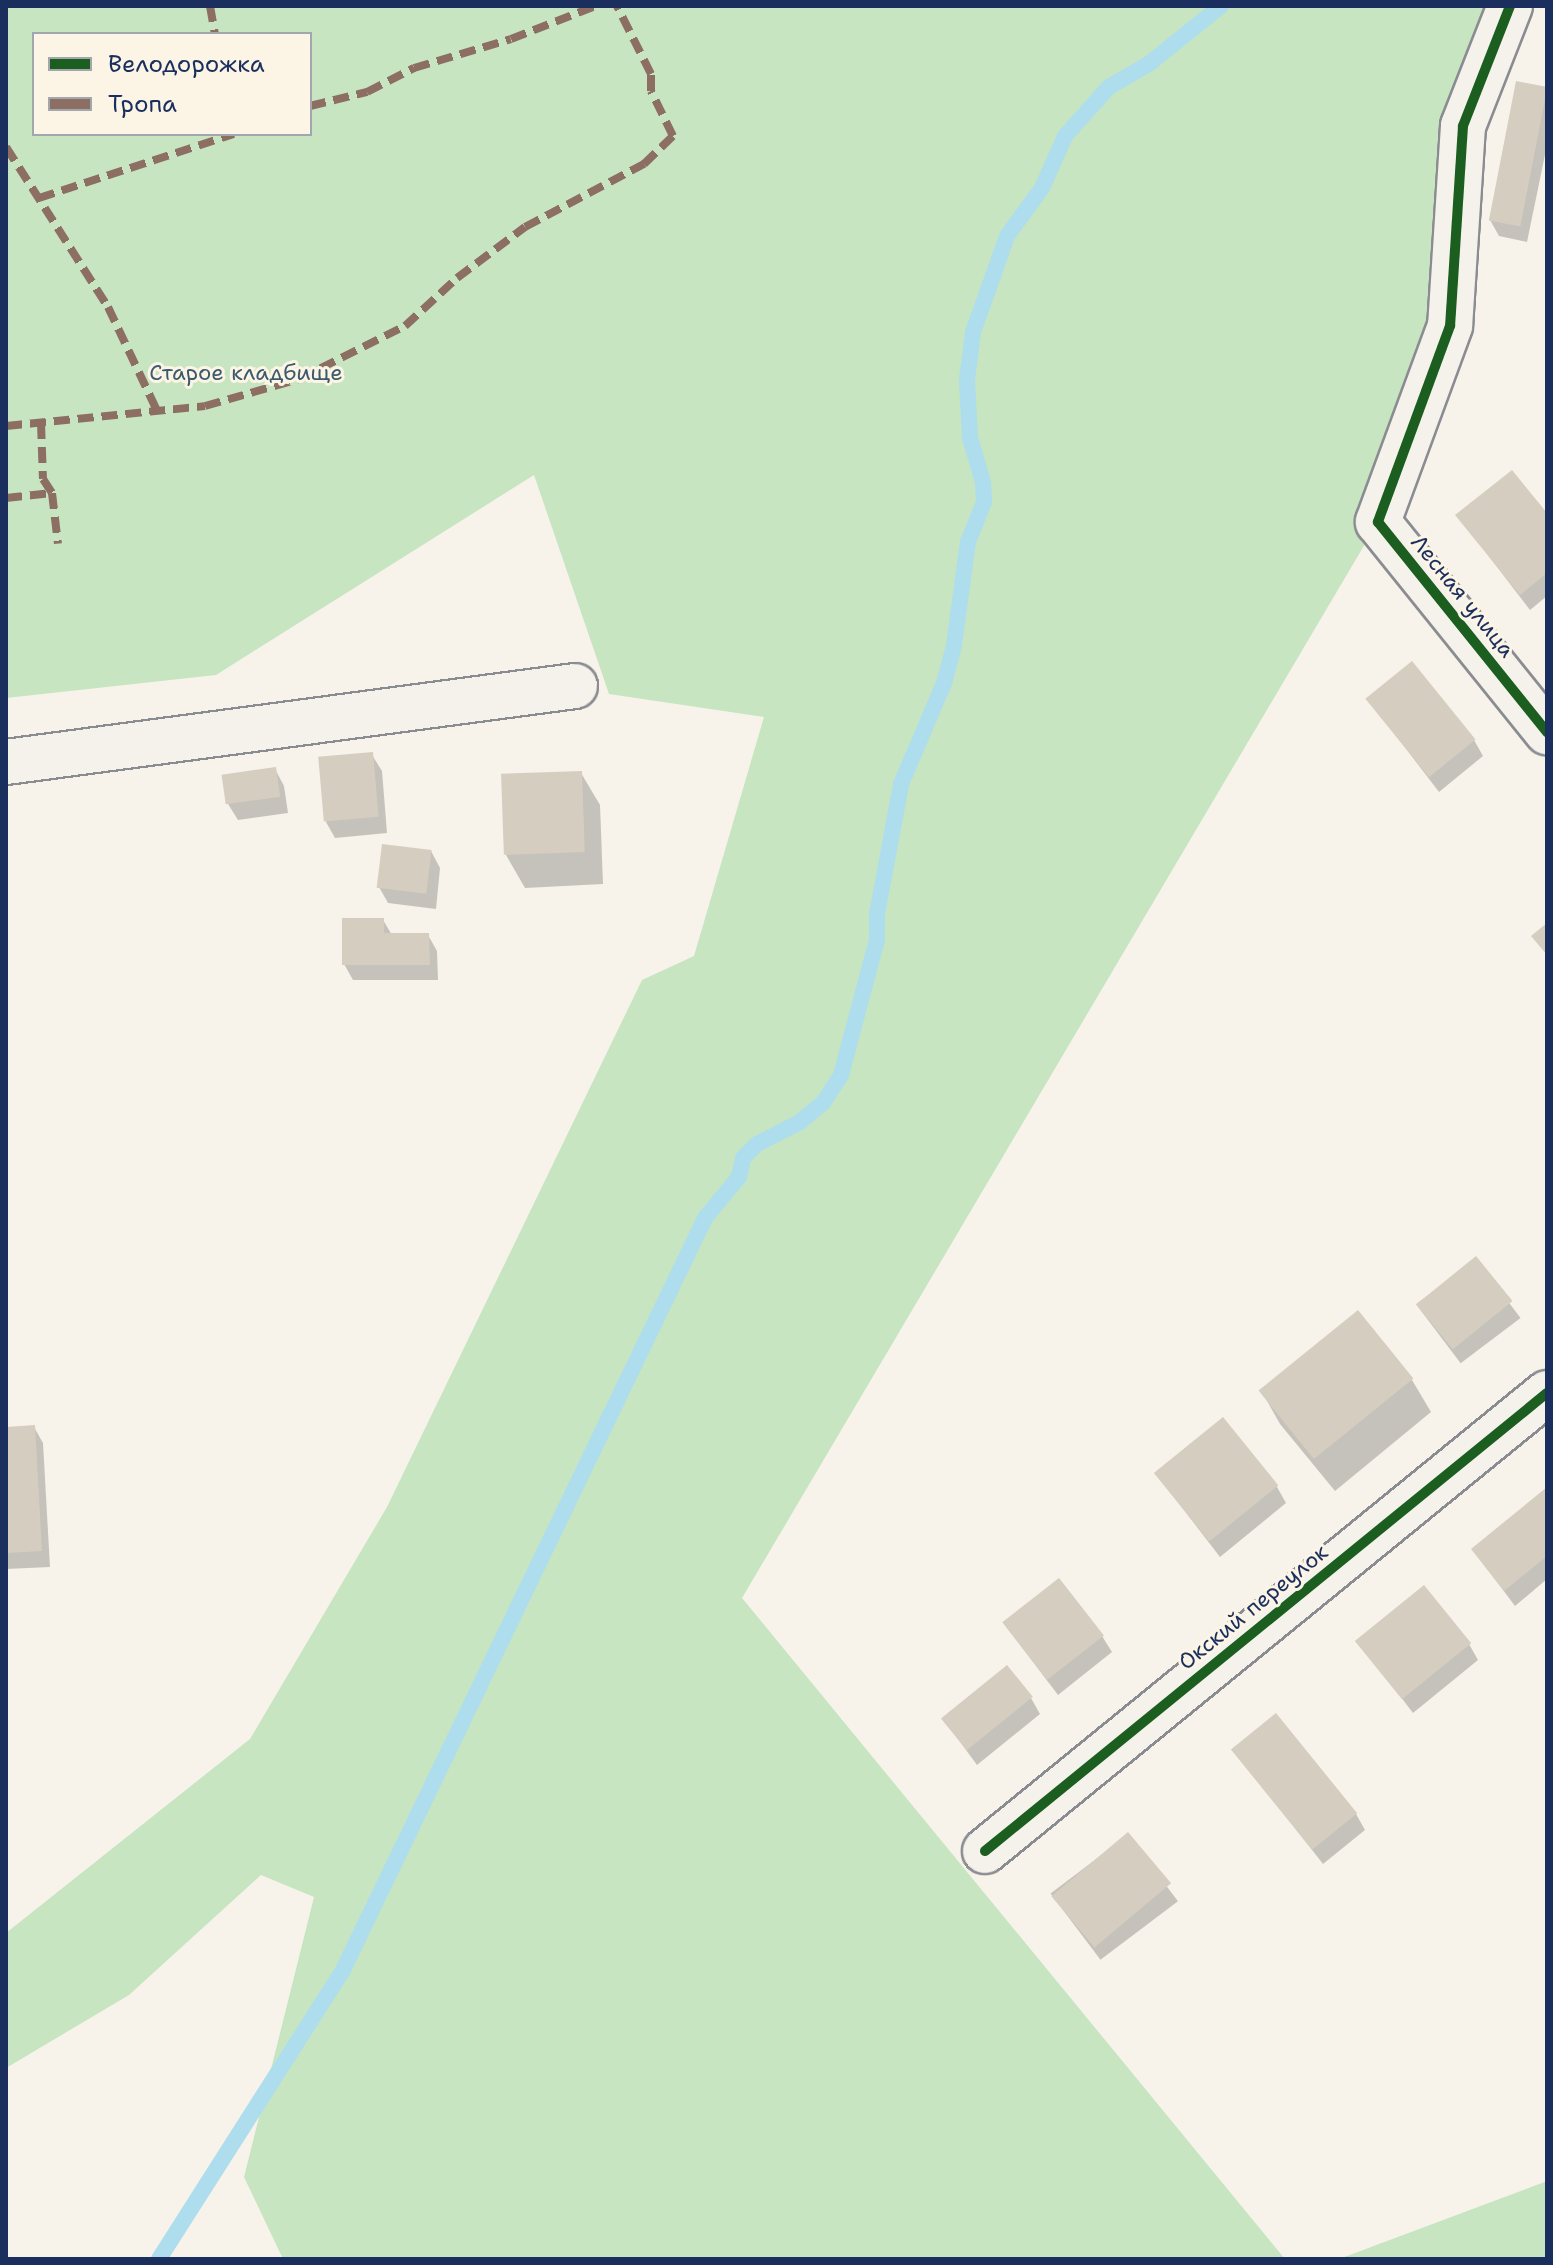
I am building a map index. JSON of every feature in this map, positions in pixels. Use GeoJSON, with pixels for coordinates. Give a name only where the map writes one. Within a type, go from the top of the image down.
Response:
{"type":"FeatureCollection","features":[{"type":"Feature","properties":{"kind":"street","name":"Лесная улица"},"geometry":{"type":"LineString","coordinates":[[1510,6],[1463,126],[1450,326],[1378,522],[1547,732]]}},
{"type":"Feature","properties":{"kind":"street"},"geometry":{"type":"LineString","coordinates":[[6,762],[575,686]]}},
{"type":"Feature","properties":{"kind":"street","name":"Окский переулок"},"geometry":{"type":"LineString","coordinates":[[985,1851],[1547,1393]]}},
{"type":"Feature","properties":{"kind":"green space","name":"Старое кладбище"},"geometry":{"type":"Polygon","coordinates":[[[6,6],[1510,6],[1463,126],[1450,326],[1378,522],[742,1598],[1285,2259],[283,2259],[244,2177],[314,1897],[261,1875],[129,1995],[6,2068],[6,1933],[250,1739],[387,1507],[642,980],[694,956],[764,717],[609,694],[534,475],[216,675],[6,698],[6,6]]]}},
{"type":"Feature","properties":{"kind":"green space"},"geometry":{"type":"Polygon","coordinates":[[[1547,2181],[1547,2259],[1339,2259],[1547,2181]]]}},
{"type":"Feature","properties":{"kind":"building"},"geometry":{"type":"Polygon","coordinates":[[[1516,81],[1547,87],[1520,226],[1489,220],[1516,81]]]}},
{"type":"Feature","properties":{"kind":"building"},"geometry":{"type":"Polygon","coordinates":[[[1512,470],[1547,513],[1547,573],[1520,595],[1455,515],[1512,470]]]}},
{"type":"Feature","properties":{"kind":"building"},"geometry":{"type":"Polygon","coordinates":[[[1412,661],[1476,739],[1429,777],[1365,699],[1412,661]]]}},
{"type":"Feature","properties":{"kind":"building"},"geometry":{"type":"Polygon","coordinates":[[[373,752],[379,817],[324,822],[318,757],[373,752]]]}},
{"type":"Feature","properties":{"kind":"building"},"geometry":{"type":"Polygon","coordinates":[[[276,767],[280,797],[226,804],[222,775],[276,767]]]}},
{"type":"Feature","properties":{"kind":"building"},"geometry":{"type":"Polygon","coordinates":[[[582,771],[585,852],[504,855],[501,774],[582,771]]]}},
{"type":"Feature","properties":{"kind":"building"},"geometry":{"type":"Polygon","coordinates":[[[382,844],[432,850],[426,894],[377,888],[382,844]]]}},
{"type":"Feature","properties":{"kind":"building"},"geometry":{"type":"Polygon","coordinates":[[[342,918],[384,918],[384,933],[429,933],[430,965],[342,965],[342,918]]]}},
{"type":"Feature","properties":{"kind":"building"},"geometry":{"type":"Polygon","coordinates":[[[1547,923],[1547,955],[1531,936],[1547,923]]]}},
{"type":"Feature","properties":{"kind":"building"},"geometry":{"type":"Polygon","coordinates":[[[1476,1256],[1513,1301],[1453,1350],[1416,1304],[1476,1256]]]}},
{"type":"Feature","properties":{"kind":"building"},"geometry":{"type":"Polygon","coordinates":[[[1358,1310],[1413,1378],[1314,1459],[1259,1391],[1358,1310]]]}},
{"type":"Feature","properties":{"kind":"building"},"geometry":{"type":"Polygon","coordinates":[[[1223,1417],[1278,1485],[1209,1541],[1154,1473],[1223,1417]]]}},
{"type":"Feature","properties":{"kind":"building"},"geometry":{"type":"Polygon","coordinates":[[[35,1425],[42,1551],[6,1553],[6,1427],[35,1425]]]}},
{"type":"Feature","properties":{"kind":"building"},"geometry":{"type":"Polygon","coordinates":[[[1547,1487],[1547,1556],[1504,1591],[1471,1549],[1547,1487]]]}},
{"type":"Feature","properties":{"kind":"building"},"geometry":{"type":"Polygon","coordinates":[[[1059,1578],[1104,1636],[1047,1680],[1002,1622],[1059,1578]]]}},
{"type":"Feature","properties":{"kind":"building"},"geometry":{"type":"Polygon","coordinates":[[[1424,1585],[1471,1643],[1402,1699],[1355,1641],[1424,1585]]]}},
{"type":"Feature","properties":{"kind":"building"},"geometry":{"type":"Polygon","coordinates":[[[1007,1665],[1033,1697],[967,1750],[941,1718],[1007,1665]]]}},
{"type":"Feature","properties":{"kind":"building"},"geometry":{"type":"Polygon","coordinates":[[[1276,1713],[1357,1813],[1312,1850],[1231,1750],[1276,1713]]]}},
{"type":"Feature","properties":{"kind":"building"},"geometry":{"type":"Polygon","coordinates":[[[1128,1832],[1171,1883],[1094,1948],[1051,1896],[1128,1832]]]}},
{"type":"Feature","properties":{"kind":"waterway"},"geometry":{"type":"LineString","coordinates":[[159,2259],[343,1970],[705,1218],[739,1177],[743,1158],[757,1144],[800,1122],[823,1103],[841,1075],[877,940],[877,914],[901,784],[944,683],[954,645],[968,542],[984,502],[983,482],[970,438],[967,380],[973,332],[1007,236],[1042,188],[1065,136],[1109,87],[1150,63],[1221,6]]}},
{"type":"Feature","properties":{"kind":"marked path"},"geometry":{"type":"LineString","coordinates":[[210,6],[215,32]]}},
{"type":"Feature","properties":{"kind":"marked path"},"geometry":{"type":"LineString","coordinates":[[312,106],[367,92],[414,68],[511,39],[595,6]]}},
{"type":"Feature","properties":{"kind":"marked path"},"geometry":{"type":"LineString","coordinates":[[6,426],[205,406],[299,379],[405,326],[457,278],[525,227],[644,164],[673,136],[651,91],[651,74],[617,6]]}},
{"type":"Feature","properties":{"kind":"marked path"},"geometry":{"type":"LineString","coordinates":[[39,198],[228,136]]}},
{"type":"Feature","properties":{"kind":"marked path"},"geometry":{"type":"LineString","coordinates":[[6,147],[108,307],[158,413]]}},
{"type":"Feature","properties":{"kind":"marked path"},"geometry":{"type":"LineString","coordinates":[[41,423],[43,479],[52,493],[58,544]]}},
{"type":"Feature","properties":{"kind":"marked path"},"geometry":{"type":"LineString","coordinates":[[6,498],[52,493]]}},
{"type":"Feature","properties":{"kind":"cycle path"},"geometry":{"type":"LineString","coordinates":[[1510,6],[1463,126],[1450,326],[1378,522],[1547,732]]}},
{"type":"Feature","properties":{"kind":"cycle path"},"geometry":{"type":"LineString","coordinates":[[985,1851],[1547,1393]]}}]}
